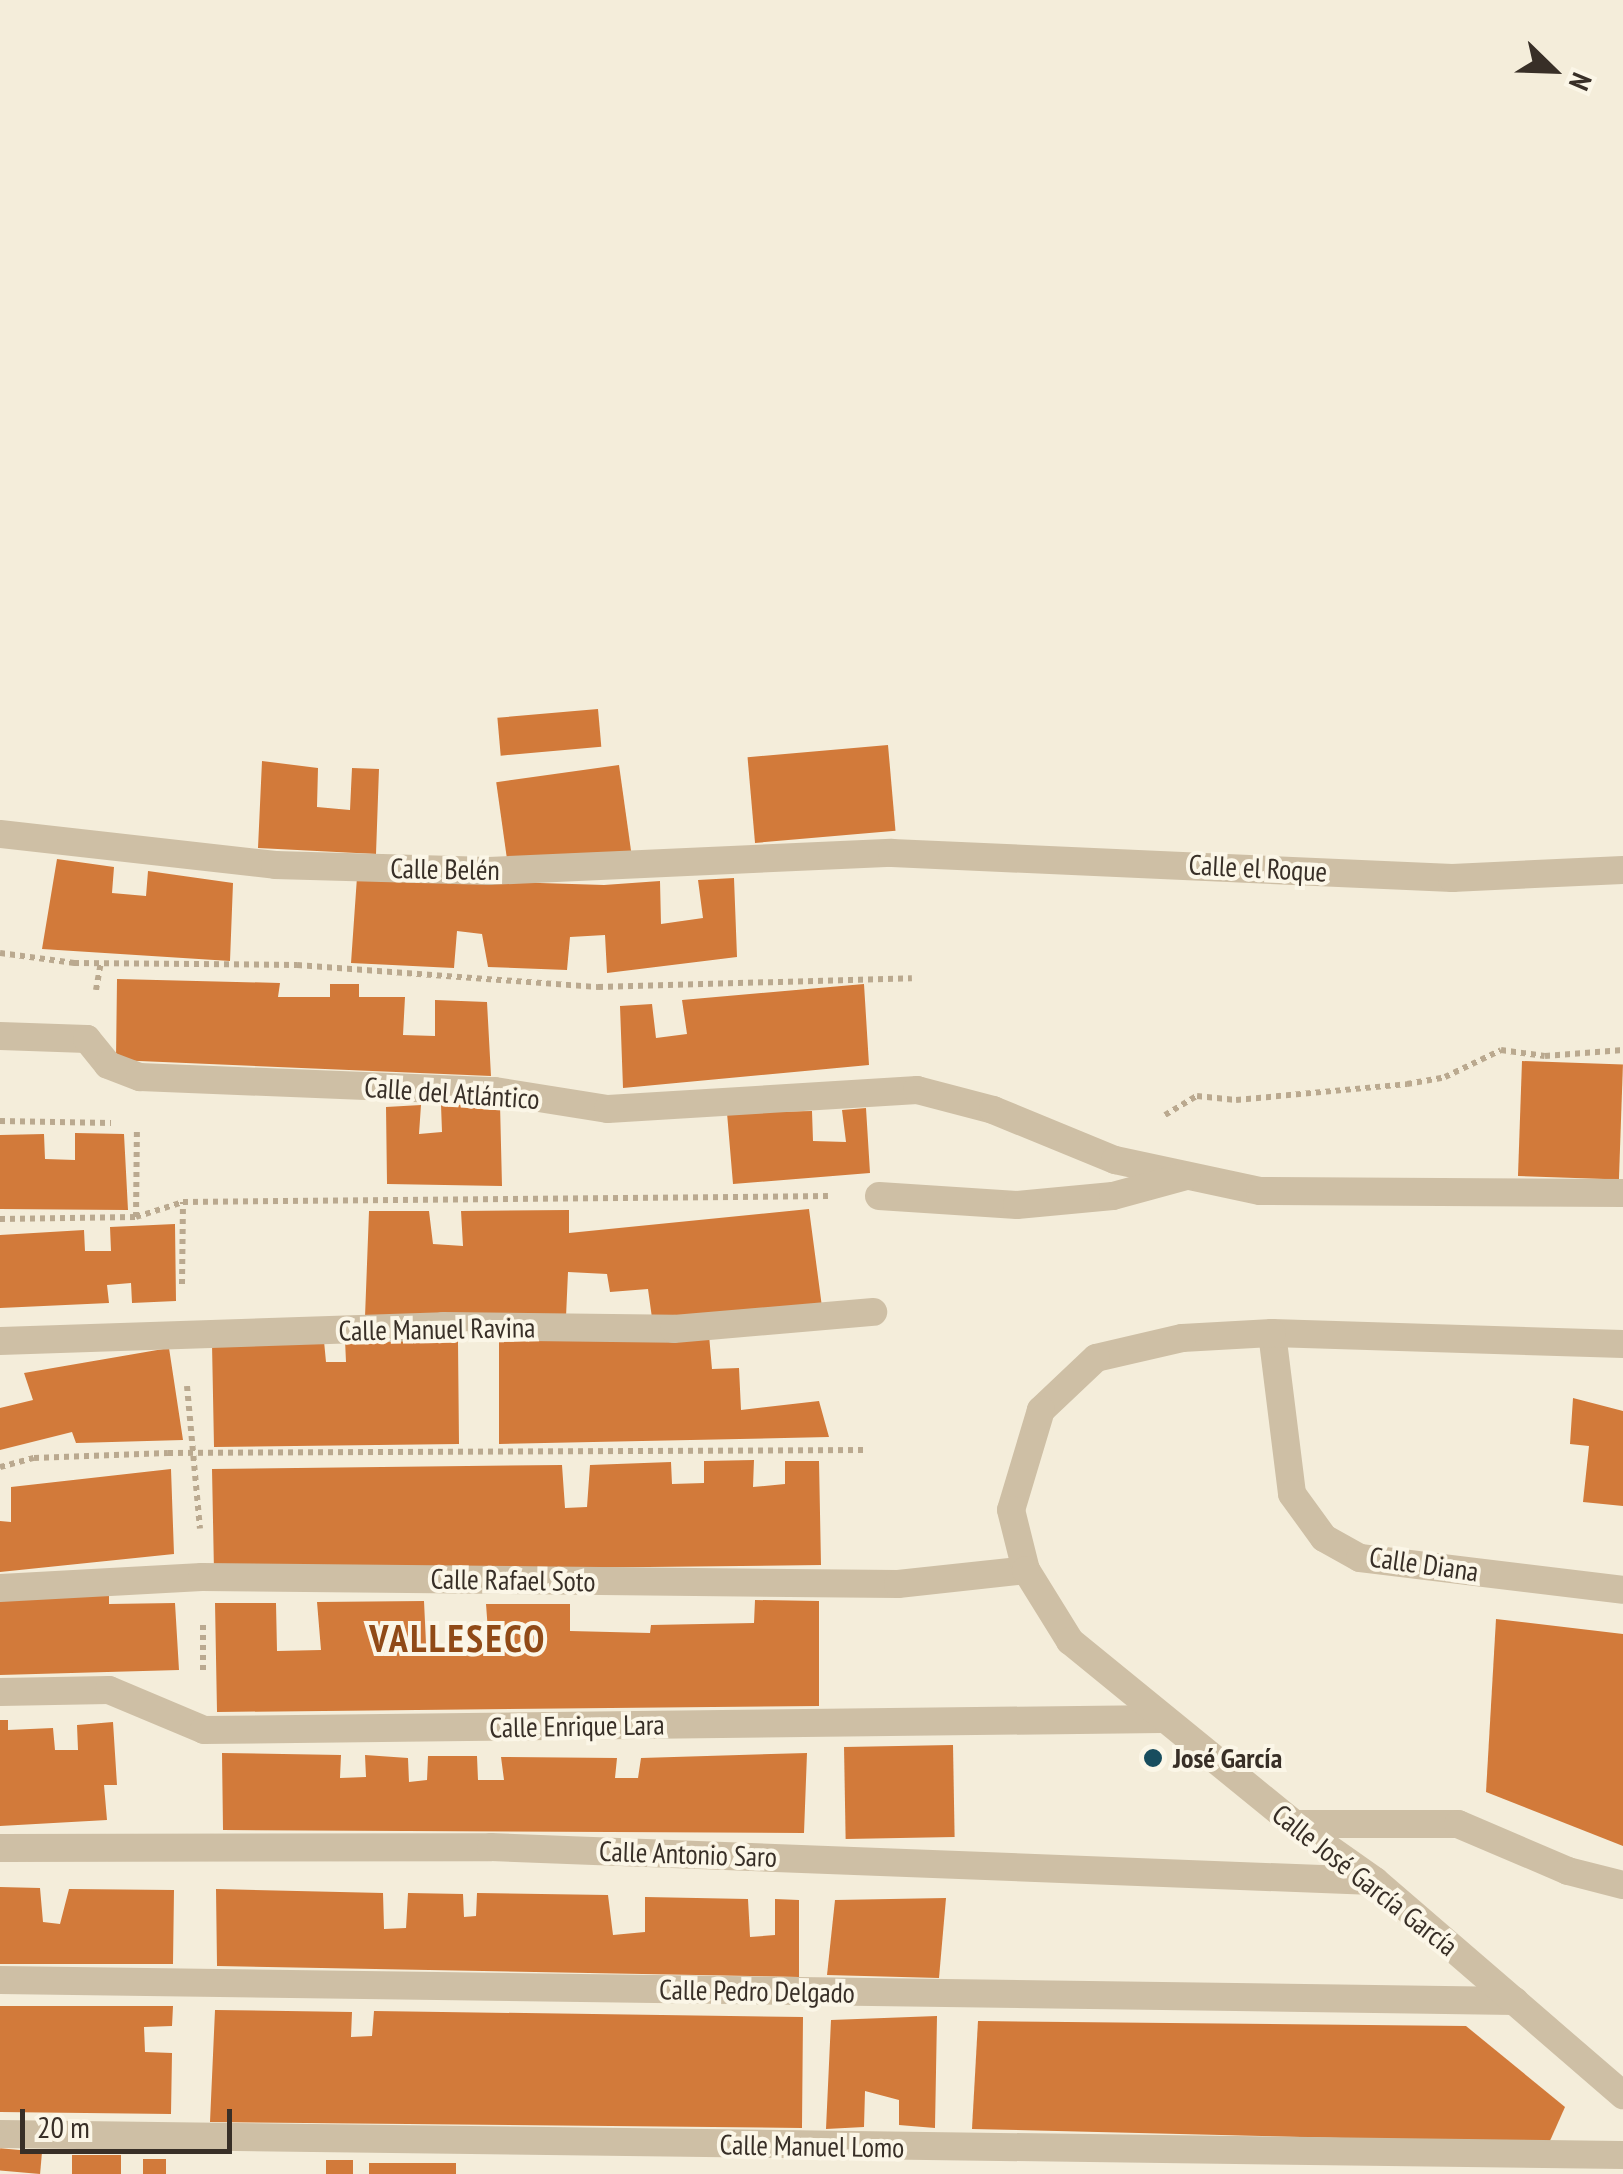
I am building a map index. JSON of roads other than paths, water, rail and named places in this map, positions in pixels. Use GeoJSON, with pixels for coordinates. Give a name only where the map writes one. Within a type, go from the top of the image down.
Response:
{"type":"FeatureCollection","features":[{"type":"Feature","properties":{"kind":"street","name":"Calle Belén"},"geometry":{"type":"LineString","coordinates":[[0,834],[275,865],[489,872],[892,853]]}},
{"type":"Feature","properties":{"kind":"street","name":"Calle el Roque"},"geometry":{"type":"LineString","coordinates":[[892,853],[1452,878],[1623,870]]}},
{"type":"Feature","properties":{"kind":"street","name":"Calle del Atlántico"},"geometry":{"type":"LineString","coordinates":[[0,1036],[87,1040],[108,1065],[140,1076],[496,1091],[608,1108],[916,1090],[993,1110],[1115,1160],[1260,1190],[1623,1193]]}},
{"type":"Feature","properties":{"kind":"street"},"geometry":{"type":"LineString","coordinates":[[879,1196],[1017,1204],[1112,1196],[1192,1174]]}},
{"type":"Feature","properties":{"kind":"street","name":"Calle Manuel Ravina"},"geometry":{"type":"LineString","coordinates":[[0,1342],[443,1326],[674,1329],[873,1312]]}},
{"type":"Feature","properties":{"kind":"street","name":"Calle José García García"},"geometry":{"type":"LineString","coordinates":[[1623,1344],[1272,1333],[1182,1338],[1096,1358],[1041,1410],[1011,1510],[1026,1570],[1070,1642],[1294,1824],[1375,1881],[1623,2095]]}},
{"type":"Feature","properties":{"kind":"street","name":"Calle Diana"},"geometry":{"type":"LineString","coordinates":[[1272,1333],[1292,1494],[1324,1538],[1360,1558],[1623,1590]]}},
{"type":"Feature","properties":{"kind":"street","name":"Calle Rafael Soto"},"geometry":{"type":"LineString","coordinates":[[0,1588],[202,1577],[898,1584],[1026,1570]]}},
{"type":"Feature","properties":{"kind":"street","name":"Calle Enrique Lara"},"geometry":{"type":"LineString","coordinates":[[0,1692],[109,1690],[204,1730],[1162,1719]]}},
{"type":"Feature","properties":{"kind":"street"},"geometry":{"type":"LineString","coordinates":[[1294,1824],[1458,1824],[1568,1871],[1623,1885]]}},
{"type":"Feature","properties":{"kind":"street","name":"Calle Antonio Saro"},"geometry":{"type":"LineString","coordinates":[[0,1848],[491,1847],[1375,1881]]}},
{"type":"Feature","properties":{"kind":"street","name":"Calle Pedro Delgado"},"geometry":{"type":"LineString","coordinates":[[0,1980],[1515,2002]]}},
{"type":"Feature","properties":{"kind":"street","name":"Calle Manuel Lomo"},"geometry":{"type":"LineString","coordinates":[[0,2134],[1623,2155]]}},
{"type":"Feature","properties":{"kind":"place","name":"José García"},"geometry":{"type":"Point","coordinates":[1153,1758]}},
{"type":"Feature","properties":{"kind":"district","name":"VALLESECO"},"geometry":{"type":"Point","coordinates":[458,1638]}}]}
